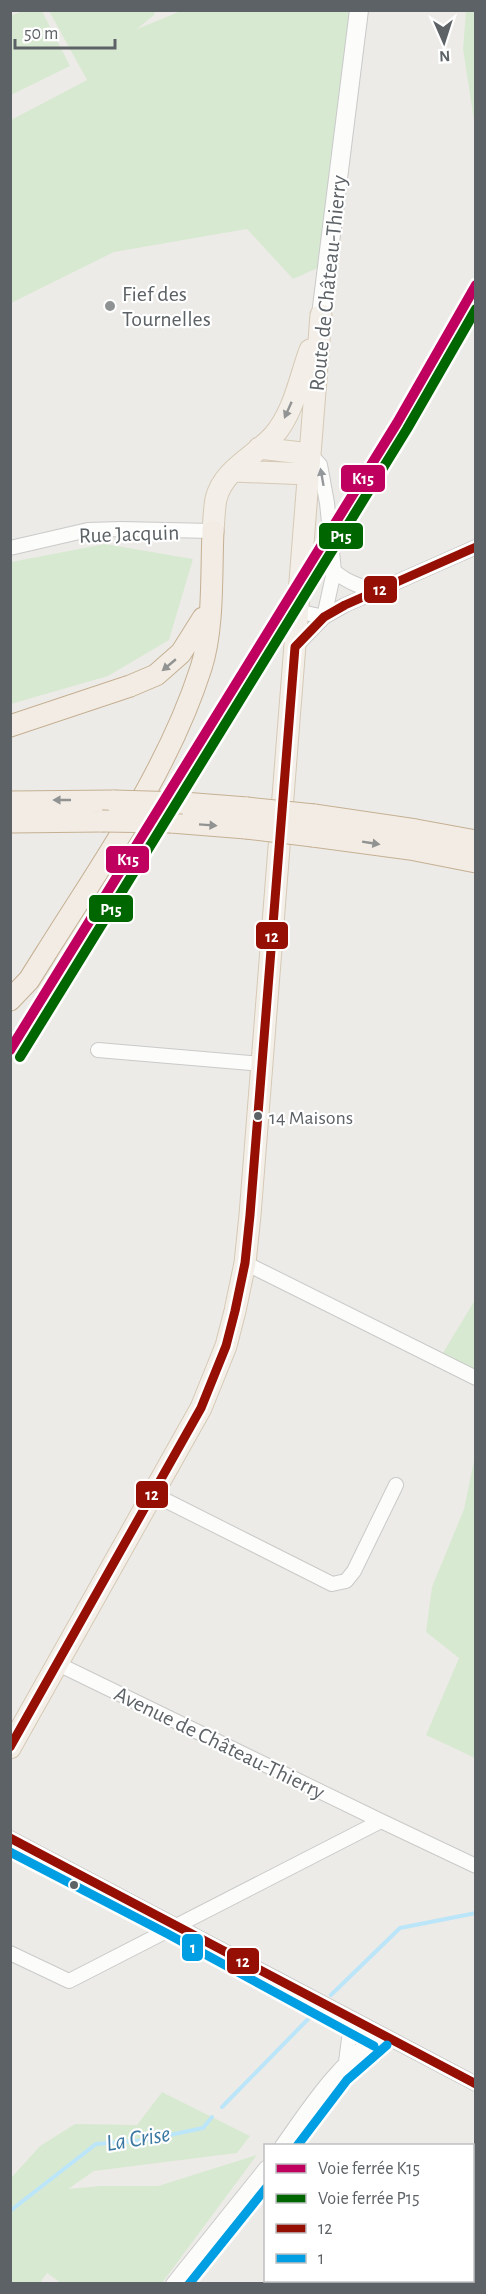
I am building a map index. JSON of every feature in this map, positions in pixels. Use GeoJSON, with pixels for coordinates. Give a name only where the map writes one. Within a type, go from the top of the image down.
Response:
{"type":"FeatureCollection","features":[{"type":"Feature","properties":{"kind":"highway"},"geometry":{"type":"LineString","coordinates":[[10,1000],[21,990],[35,971],[165,759],[202,667],[209,630],[213,531]]}},
{"type":"Feature","properties":{"kind":"highway"},"geometry":{"type":"LineString","coordinates":[[10,984],[21,973],[65,906],[157,755],[185,694],[210,593]]}},
{"type":"Feature","properties":{"kind":"highway"},"geometry":{"type":"LineString","coordinates":[[10,726],[130,686],[156,675],[181,653],[203,618]]}},
{"type":"Feature","properties":{"kind":"highway"},"geometry":{"type":"LineString","coordinates":[[10,802],[183,803],[247,818],[314,825],[416,830],[476,841]]}},
{"type":"Feature","properties":{"kind":"highway"},"geometry":{"type":"LineString","coordinates":[[10,822],[171,822],[247,818]]}},
{"type":"Feature","properties":{"kind":"highway"},"geometry":{"type":"LineString","coordinates":[[314,825],[410,849],[476,862]]}},
{"type":"Feature","properties":{"kind":"main road","name":"Route de Château-Thierry"},"geometry":{"type":"LineString","coordinates":[[295,647],[300,556],[321,315],[359,10]]}},
{"type":"Feature","properties":{"kind":"main road"},"geometry":{"type":"LineString","coordinates":[[213,531],[216,500],[220,487],[233,471],[274,436],[290,408],[321,315]]}},
{"type":"Feature","properties":{"kind":"main road"},"geometry":{"type":"LineString","coordinates":[[259,448],[309,464]]}},
{"type":"Feature","properties":{"kind":"main road"},"geometry":{"type":"LineString","coordinates":[[233,471],[309,464]]}},
{"type":"Feature","properties":{"kind":"main road"},"geometry":{"type":"LineString","coordinates":[[10,1748],[201,1408],[226,1346],[244,1263],[295,647]]}},
{"type":"Feature","properties":{"kind":"street"},"geometry":{"type":"LineString","coordinates":[[309,464],[320,465],[327,503],[333,564],[324,617]]}},
{"type":"Feature","properties":{"kind":"street","name":"Rue Jacquin"},"geometry":{"type":"LineString","coordinates":[[10,548],[88,530],[213,531]]}},
{"type":"Feature","properties":{"kind":"street"},"geometry":{"type":"LineString","coordinates":[[295,647],[324,617],[476,547]]}},
{"type":"Feature","properties":{"kind":"street"},"geometry":{"type":"LineString","coordinates":[[333,564],[352,584],[380,591]]}},
{"type":"Feature","properties":{"kind":"street"},"geometry":{"type":"LineString","coordinates":[[297,611],[324,617]]}},
{"type":"Feature","properties":{"kind":"street"},"geometry":{"type":"LineString","coordinates":[[98,1050],[262,1065]]}},
{"type":"Feature","properties":{"kind":"street"},"geometry":{"type":"LineString","coordinates":[[244,1263],[476,1378]]}},
{"type":"Feature","properties":{"kind":"street"},"geometry":{"type":"LineString","coordinates":[[153,1494],[332,1584],[346,1581],[354,1571],[396,1485]]}},
{"type":"Feature","properties":{"kind":"street","name":"Avenue de Château-Thierry"},"geometry":{"type":"LineString","coordinates":[[58,1664],[476,1866]]}},
{"type":"Feature","properties":{"kind":"street"},"geometry":{"type":"LineString","coordinates":[[10,1953],[69,1981],[381,1821]]}},
{"type":"Feature","properties":{"kind":"street"},"geometry":{"type":"LineString","coordinates":[[10,1838],[476,2084]]}},
{"type":"Feature","properties":{"kind":"street"},"geometry":{"type":"LineString","coordinates":[[346,2062],[349,2039],[357,2023]]}},
{"type":"Feature","properties":{"kind":"street"},"geometry":{"type":"LineString","coordinates":[[283,2144],[318,2095],[346,2062],[380,2035]]}},
{"type":"Feature","properties":{"kind":"street"},"geometry":{"type":"LineString","coordinates":[[178,2282],[264,2171]]}},
{"type":"Feature","properties":{"kind":"green space"},"geometry":{"type":"Polygon","coordinates":[[[22,11],[42,11],[70,66],[11,95],[11,16],[22,11]]]}},
{"type":"Feature","properties":{"kind":"green space"},"geometry":{"type":"Polygon","coordinates":[[[49,11],[155,11],[154,15],[137,29],[181,11],[356,11],[320,267],[293,279],[247,229],[114,252],[11,303],[11,120],[87,80],[49,11]]]}},
{"type":"Feature","properties":{"kind":"green space"},"geometry":{"type":"Polygon","coordinates":[[[466,11],[475,11],[475,127],[463,49],[466,11]]]}},
{"type":"Feature","properties":{"kind":"green space"},"geometry":{"type":"Polygon","coordinates":[[[105,544],[193,559],[169,640],[108,676],[11,704],[11,562],[105,544]]]}},
{"type":"Feature","properties":{"kind":"green space"},"geometry":{"type":"Polygon","coordinates":[[[475,1300],[475,1374],[441,1356],[475,1300]]]}},
{"type":"Feature","properties":{"kind":"green space"},"geometry":{"type":"Polygon","coordinates":[[[475,1456],[475,1758],[426,1735],[459,1658],[426,1632],[432,1587],[464,1509],[475,1456]]]}},
{"type":"Feature","properties":{"kind":"green space"},"geometry":{"type":"Polygon","coordinates":[[[162,2092],[250,2136],[237,2153],[94,2171],[68,2189],[100,2186],[158,2186],[257,2155],[162,2283],[61,2283],[47,2273],[40,2283],[11,2283],[11,2178],[40,2146],[75,2124],[137,2125],[162,2092]]]}},
{"type":"Feature","properties":{"kind":"waterway","name":"La Crise"},"geometry":{"type":"LineString","coordinates":[[331,1995],[400,1928],[476,1913]]}},
{"type":"Feature","properties":{"kind":"waterway","name":"La Crise"},"geometry":{"type":"LineString","coordinates":[[222,2107],[314,2013]]}},
{"type":"Feature","properties":{"kind":"waterway","name":"La Crise"},"geometry":{"type":"LineString","coordinates":[[10,2211],[96,2144],[146,2140],[203,2128],[212,2117]]}},
{"type":"Feature","properties":{"kind":"rail line","name":"K15"},"geometry":{"type":"LineString","coordinates":[[10,1050],[397,423],[476,285]]}},
{"type":"Feature","properties":{"kind":"rail line","name":"P15"},"geometry":{"type":"LineString","coordinates":[[20,1057],[407,429],[476,309]]}},
{"type":"Feature","properties":{"kind":"transit line","name":"12"},"geometry":{"type":"LineString","coordinates":[[295,647],[324,617],[345,605],[476,547]]}},
{"type":"Feature","properties":{"kind":"transit line","name":"12"},"geometry":{"type":"LineString","coordinates":[[10,1747],[201,1408],[226,1346],[245,1263],[250,1215],[295,647]]}},
{"type":"Feature","properties":{"kind":"transit line","name":"12"},"geometry":{"type":"LineString","coordinates":[[10,1838],[476,2084]]}},
{"type":"Feature","properties":{"kind":"transit line","name":"1"},"geometry":{"type":"LineString","coordinates":[[10,1852],[166,1933],[374,2046]]}},
{"type":"Feature","properties":{"kind":"transit line","name":"1"},"geometry":{"type":"LineString","coordinates":[[299,2144],[347,2080],[387,2045]]}},
{"type":"Feature","properties":{"kind":"transit line","name":"1"},"geometry":{"type":"LineString","coordinates":[[189,2284],[264,2190]]}},
{"type":"Feature","properties":{"kind":"place","name":"Fief des Tournelles"},"geometry":{"type":"Point","coordinates":[110,306]}},
{"type":"Feature","properties":{"kind":"place","name":"14 Maisons"},"geometry":{"type":"Point","coordinates":[258,1116]}}]}
